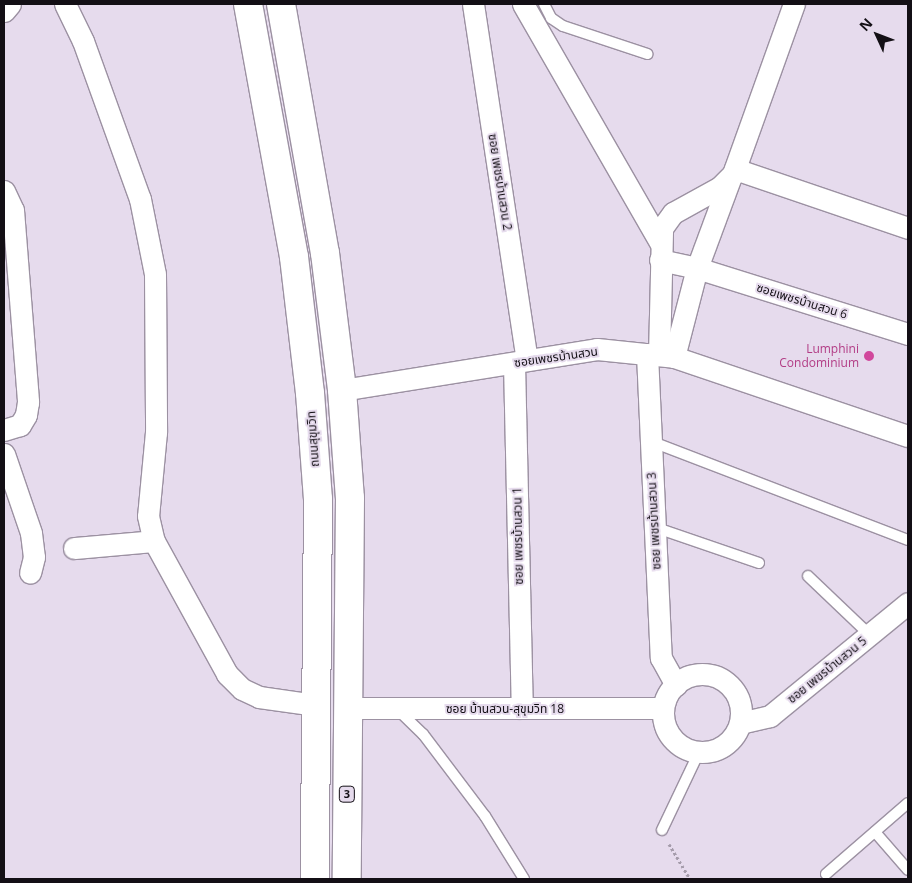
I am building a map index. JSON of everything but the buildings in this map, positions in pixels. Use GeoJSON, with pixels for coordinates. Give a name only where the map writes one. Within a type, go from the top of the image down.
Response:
{"type":"FeatureCollection","features":[{"type":"Feature","properties":{"kind":"main road","name":"ถนนสุขุมวิท"},"geometry":{"type":"LineString","coordinates":[[248,4],[294,257],[310,393],[318,499],[315,879]]}},
{"type":"Feature","properties":{"kind":"main road"},"geometry":{"type":"LineString","coordinates":[[281,4],[326,252],[342,390],[350,498],[347,708]]}},
{"type":"Feature","properties":{"kind":"main road","name":"3"},"geometry":{"type":"LineString","coordinates":[[347,708],[347,879]]}},
{"type":"Feature","properties":{"kind":"street"},"geometry":{"type":"LineString","coordinates":[[4,11],[10,4]]}},
{"type":"Feature","properties":{"kind":"street"},"geometry":{"type":"LineString","coordinates":[[66,4],[83,40],[140,199],[155,274],[156,432],[148,516],[154,540],[227,674],[242,689],[259,697],[316,705]]}},
{"type":"Feature","properties":{"kind":"street","name":"ซอย เพชรบ้านสวน 2"},"geometry":{"type":"LineString","coordinates":[[473,4],[520,361]]}},
{"type":"Feature","properties":{"kind":"street"},"geometry":{"type":"LineString","coordinates":[[523,4],[660,251]]}},
{"type":"Feature","properties":{"kind":"street"},"geometry":{"type":"LineString","coordinates":[[660,355],[697,268],[794,4]]}},
{"type":"Feature","properties":{"kind":"street"},"geometry":{"type":"LineString","coordinates":[[660,355],[660,251],[662,228],[669,216],[732,174]]}},
{"type":"Feature","properties":{"kind":"street"},"geometry":{"type":"LineString","coordinates":[[732,174],[908,228]]}},
{"type":"Feature","properties":{"kind":"street"},"geometry":{"type":"LineString","coordinates":[[4,191],[13,210],[28,402],[26,415],[20,424],[4,430]]}},
{"type":"Feature","properties":{"kind":"street","name":"ซอยเพชรบ้านสวน 6"},"geometry":{"type":"LineString","coordinates":[[660,251],[697,268],[908,334]]}},
{"type":"Feature","properties":{"kind":"street","name":"ซอยเพชรบ้านสวน"},"geometry":{"type":"LineString","coordinates":[[342,390],[597,350],[660,355],[908,436]]}},
{"type":"Feature","properties":{"kind":"street","name":"ซอย เพชรบ้านสวน 3"},"geometry":{"type":"LineString","coordinates":[[660,355],[650,441],[654,527],[661,658],[676,685]]}},
{"type":"Feature","properties":{"kind":"street","name":"ซอย เพชรบ้านสวน 1"},"geometry":{"type":"LineString","coordinates":[[520,361],[522,708]]}},
{"type":"Feature","properties":{"kind":"street"},"geometry":{"type":"LineString","coordinates":[[4,454],[31,534],[34,557],[30,573]]}},
{"type":"Feature","properties":{"kind":"street"},"geometry":{"type":"LineString","coordinates":[[74,548],[154,540]]}},
{"type":"Feature","properties":{"kind":"street","name":"ซอย เพชรบ้านสวน 5"},"geometry":{"type":"LineString","coordinates":[[740,722],[770,716],[908,603]]}},
{"type":"Feature","properties":{"kind":"street"},"geometry":{"type":"LineString","coordinates":[[698,675],[722,680],[738,698],[740,722],[736,733],[720,748],[699,752],[676,743],[668,733],[664,708],[676,685],[698,675]]}},
{"type":"Feature","properties":{"kind":"street","name":"ซอย บ้านสวน-สุขุมวิท 18"},"geometry":{"type":"LineString","coordinates":[[347,708],[664,708]]}},
{"type":"Feature","properties":{"kind":"lane"},"geometry":{"type":"LineString","coordinates":[[544,4],[551,18],[563,26],[647,54]]}},
{"type":"Feature","properties":{"kind":"lane"},"geometry":{"type":"LineString","coordinates":[[650,441],[908,540]]}},
{"type":"Feature","properties":{"kind":"lane"},"geometry":{"type":"LineString","coordinates":[[654,527],[760,563]]}},
{"type":"Feature","properties":{"kind":"lane"},"geometry":{"type":"LineString","coordinates":[[808,576],[870,635]]}},
{"type":"Feature","properties":{"kind":"lane"},"geometry":{"type":"LineString","coordinates":[[397,709],[423,734],[485,816],[524,879]]}},
{"type":"Feature","properties":{"kind":"lane"},"geometry":{"type":"LineString","coordinates":[[662,830],[699,752]]}},
{"type":"Feature","properties":{"kind":"lane"},"geometry":{"type":"LineString","coordinates":[[826,874],[908,803]]}},
{"type":"Feature","properties":{"kind":"lane"},"geometry":{"type":"LineString","coordinates":[[875,832],[908,870]]}},
{"type":"Feature","properties":{"kind":"path"},"geometry":{"type":"LineString","coordinates":[[662,830],[690,879]]}},
{"type":"Feature","properties":{"kind":"place","name":"Lumphini Condominium"},"geometry":{"type":"Point","coordinates":[869,356]}}]}
